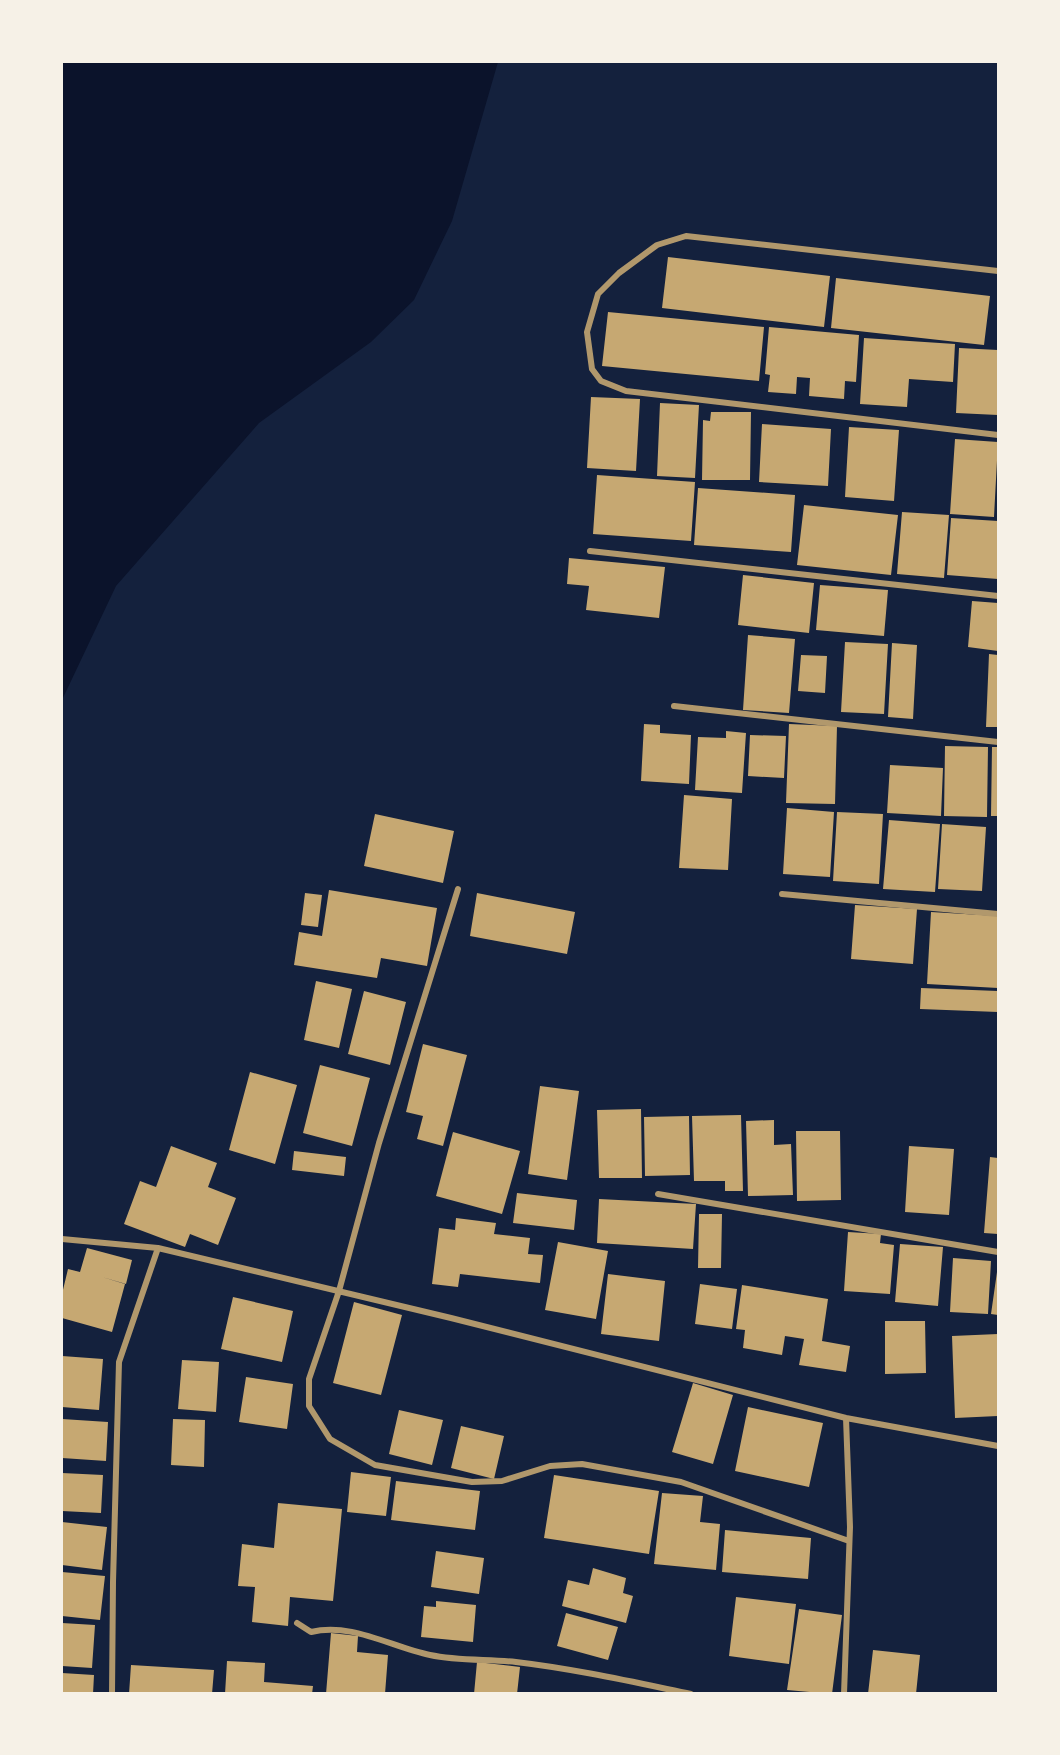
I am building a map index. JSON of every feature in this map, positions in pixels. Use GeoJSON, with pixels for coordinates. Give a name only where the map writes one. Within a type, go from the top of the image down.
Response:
{"type":"FeatureCollection","features":[{"type":"Feature","properties":{"kind":"street"},"geometry":{"type":"LineString","coordinates":[[999,271],[686,236],[657,245],[619,273],[598,294],[587,332],[592,369],[601,381],[626,391],[999,435]]}},
{"type":"Feature","properties":{"kind":"street"},"geometry":{"type":"LineString","coordinates":[[590,551],[999,596]]}},
{"type":"Feature","properties":{"kind":"street"},"geometry":{"type":"LineString","coordinates":[[674,706],[999,742]]}},
{"type":"Feature","properties":{"kind":"street"},"geometry":{"type":"LineString","coordinates":[[458,889],[379,1143],[339,1291],[309,1379],[309,1406],[330,1440],[375,1465],[472,1482],[502,1481],[550,1466],[582,1464],[681,1482],[849,1541]]}},
{"type":"Feature","properties":{"kind":"street"},"geometry":{"type":"LineString","coordinates":[[782,894],[999,914]]}},
{"type":"Feature","properties":{"kind":"street"},"geometry":{"type":"LineString","coordinates":[[658,1194],[999,1252]]}},
{"type":"Feature","properties":{"kind":"street"},"geometry":{"type":"LineString","coordinates":[[62,1239],[158,1248],[846,1418],[999,1446]]}},
{"type":"Feature","properties":{"kind":"street"},"geometry":{"type":"LineString","coordinates":[[112,1694],[119,1362],[158,1248]]}},
{"type":"Feature","properties":{"kind":"street"},"geometry":{"type":"LineString","coordinates":[[844,1694],[849,1541],[846,1418]]}},
{"type":"Feature","properties":{"kind":"street"},"geometry":{"type":"LineString","coordinates":[[297,1623],[311,1632],[324,1629],[346,1631],[431,1656],[516,1662],[691,1694]]}},
{"type":"Feature","properties":{"kind":"water"},"geometry":{"type":"Polygon","coordinates":[[[62,62],[498,62],[452,221],[414,300],[371,342],[259,423],[116,586],[62,700],[62,62]]]}},
{"type":"Feature","properties":{"kind":"building"},"geometry":{"type":"Polygon","coordinates":[[[668,257],[830,276],[824,327],[662,308],[668,257]]]}},
{"type":"Feature","properties":{"kind":"building"},"geometry":{"type":"Polygon","coordinates":[[[836,278],[990,296],[984,345],[831,328],[836,278]]]}},
{"type":"Feature","properties":{"kind":"building"},"geometry":{"type":"Polygon","coordinates":[[[608,312],[764,327],[759,381],[602,366],[608,312]]]}},
{"type":"Feature","properties":{"kind":"building"},"geometry":{"type":"Polygon","coordinates":[[[769,327],[859,335],[856,382],[845,381],[844,399],[809,396],[810,378],[797,377],[796,394],[768,392],[770,375],[765,374],[769,327]]]}},
{"type":"Feature","properties":{"kind":"building"},"geometry":{"type":"Polygon","coordinates":[[[864,338],[955,344],[953,382],[909,379],[907,407],[860,404],[864,338]]]}},
{"type":"Feature","properties":{"kind":"building"},"geometry":{"type":"Polygon","coordinates":[[[959,348],[998,350],[998,415],[956,413],[959,348]]]}},
{"type":"Feature","properties":{"kind":"building"},"geometry":{"type":"Polygon","coordinates":[[[591,397],[640,399],[636,471],[587,468],[591,397]]]}},
{"type":"Feature","properties":{"kind":"building"},"geometry":{"type":"Polygon","coordinates":[[[660,403],[699,405],[695,478],[657,476],[660,403]]]}},
{"type":"Feature","properties":{"kind":"building"},"geometry":{"type":"Polygon","coordinates":[[[711,412],[751,412],[750,480],[702,480],[703,420],[710,421],[711,412]]]}},
{"type":"Feature","properties":{"kind":"building"},"geometry":{"type":"Polygon","coordinates":[[[762,424],[831,429],[828,486],[759,482],[762,424]]]}},
{"type":"Feature","properties":{"kind":"building"},"geometry":{"type":"Polygon","coordinates":[[[849,427],[899,430],[894,501],[845,497],[849,427]]]}},
{"type":"Feature","properties":{"kind":"building"},"geometry":{"type":"Polygon","coordinates":[[[955,439],[998,442],[994,517],[950,514],[955,439]]]}},
{"type":"Feature","properties":{"kind":"building"},"geometry":{"type":"Polygon","coordinates":[[[597,475],[695,482],[691,541],[593,534],[597,475]]]}},
{"type":"Feature","properties":{"kind":"building"},"geometry":{"type":"Polygon","coordinates":[[[698,488],[795,495],[791,552],[694,545],[698,488]]]}},
{"type":"Feature","properties":{"kind":"building"},"geometry":{"type":"Polygon","coordinates":[[[804,505],[898,515],[891,575],[797,565],[804,505]]]}},
{"type":"Feature","properties":{"kind":"building"},"geometry":{"type":"Polygon","coordinates":[[[902,512],[949,515],[944,578],[897,574],[902,512]]]}},
{"type":"Feature","properties":{"kind":"building"},"geometry":{"type":"Polygon","coordinates":[[[951,518],[998,521],[998,579],[947,575],[951,518]]]}},
{"type":"Feature","properties":{"kind":"building"},"geometry":{"type":"Polygon","coordinates":[[[569,558],[665,567],[659,618],[586,610],[589,586],[567,584],[569,558]]]}},
{"type":"Feature","properties":{"kind":"building"},"geometry":{"type":"Polygon","coordinates":[[[743,575],[814,583],[809,633],[738,625],[743,575]]]}},
{"type":"Feature","properties":{"kind":"building"},"geometry":{"type":"Polygon","coordinates":[[[820,585],[888,590],[884,636],[816,630],[820,585]]]}},
{"type":"Feature","properties":{"kind":"building"},"geometry":{"type":"Polygon","coordinates":[[[972,601],[998,603],[998,651],[968,647],[972,601]]]}},
{"type":"Feature","properties":{"kind":"building"},"geometry":{"type":"Polygon","coordinates":[[[748,635],[795,639],[789,713],[743,710],[748,635]]]}},
{"type":"Feature","properties":{"kind":"building"},"geometry":{"type":"Polygon","coordinates":[[[845,642],[888,644],[884,714],[841,712],[845,642]]]}},
{"type":"Feature","properties":{"kind":"building"},"geometry":{"type":"Polygon","coordinates":[[[892,643],[917,645],[913,719],[888,717],[892,643]]]}},
{"type":"Feature","properties":{"kind":"building"},"geometry":{"type":"Polygon","coordinates":[[[989,654],[998,655],[998,727],[986,727],[989,654]]]}},
{"type":"Feature","properties":{"kind":"building"},"geometry":{"type":"Polygon","coordinates":[[[801,655],[827,656],[825,693],[798,691],[801,655]]]}},
{"type":"Feature","properties":{"kind":"building"},"geometry":{"type":"Polygon","coordinates":[[[644,724],[660,725],[660,733],[691,735],[689,784],[641,781],[644,724]]]}},
{"type":"Feature","properties":{"kind":"building"},"geometry":{"type":"Polygon","coordinates":[[[789,724],[837,726],[835,804],[786,803],[789,724]]]}},
{"type":"Feature","properties":{"kind":"building"},"geometry":{"type":"Polygon","coordinates":[[[726,731],[746,733],[742,793],[695,790],[698,737],[726,738],[726,731]]]}},
{"type":"Feature","properties":{"kind":"building"},"geometry":{"type":"Polygon","coordinates":[[[750,735],[786,736],[784,778],[748,776],[750,735]]]}},
{"type":"Feature","properties":{"kind":"building"},"geometry":{"type":"Polygon","coordinates":[[[945,746],[988,747],[987,817],[944,816],[945,746]]]}},
{"type":"Feature","properties":{"kind":"building"},"geometry":{"type":"Polygon","coordinates":[[[992,747],[998,747],[998,816],[991,816],[992,747]]]}},
{"type":"Feature","properties":{"kind":"building"},"geometry":{"type":"Polygon","coordinates":[[[890,765],[943,768],[941,816],[887,813],[890,765]]]}},
{"type":"Feature","properties":{"kind":"building"},"geometry":{"type":"Polygon","coordinates":[[[684,795],[732,799],[728,870],[679,868],[684,795]]]}},
{"type":"Feature","properties":{"kind":"building"},"geometry":{"type":"Polygon","coordinates":[[[787,808],[834,812],[830,877],[783,874],[787,808]]]}},
{"type":"Feature","properties":{"kind":"building"},"geometry":{"type":"Polygon","coordinates":[[[837,812],[883,814],[879,884],[833,881],[837,812]]]}},
{"type":"Feature","properties":{"kind":"building"},"geometry":{"type":"Polygon","coordinates":[[[375,814],[454,831],[443,883],[364,866],[375,814]]]}},
{"type":"Feature","properties":{"kind":"building"},"geometry":{"type":"Polygon","coordinates":[[[889,820],[940,824],[935,892],[883,889],[889,820]]]}},
{"type":"Feature","properties":{"kind":"building"},"geometry":{"type":"Polygon","coordinates":[[[942,824],[986,827],[982,891],[938,889],[942,824]]]}},
{"type":"Feature","properties":{"kind":"building"},"geometry":{"type":"Polygon","coordinates":[[[329,890],[437,908],[427,966],[381,958],[377,978],[294,965],[299,932],[322,936],[329,890]]]}},
{"type":"Feature","properties":{"kind":"building"},"geometry":{"type":"Polygon","coordinates":[[[305,893],[322,895],[318,927],[301,925],[305,893]]]}},
{"type":"Feature","properties":{"kind":"building"},"geometry":{"type":"Polygon","coordinates":[[[477,893],[575,912],[567,954],[470,936],[477,893]]]}},
{"type":"Feature","properties":{"kind":"building"},"geometry":{"type":"Polygon","coordinates":[[[855,905],[917,909],[913,964],[851,959],[855,905]]]}},
{"type":"Feature","properties":{"kind":"building"},"geometry":{"type":"Polygon","coordinates":[[[931,912],[998,916],[998,988],[927,984],[931,912]]]}},
{"type":"Feature","properties":{"kind":"building"},"geometry":{"type":"Polygon","coordinates":[[[316,981],[352,989],[339,1048],[304,1040],[316,981]]]}},
{"type":"Feature","properties":{"kind":"building"},"geometry":{"type":"Polygon","coordinates":[[[921,988],[998,991],[998,1012],[920,1009],[921,988]]]}},
{"type":"Feature","properties":{"kind":"building"},"geometry":{"type":"Polygon","coordinates":[[[364,991],[406,1002],[390,1065],[348,1054],[364,991]]]}},
{"type":"Feature","properties":{"kind":"building"},"geometry":{"type":"Polygon","coordinates":[[[423,1044],[467,1055],[443,1146],[417,1139],[423,1116],[406,1112],[423,1044]]]}},
{"type":"Feature","properties":{"kind":"building"},"geometry":{"type":"Polygon","coordinates":[[[320,1065],[370,1078],[352,1146],[303,1133],[320,1065]]]}},
{"type":"Feature","properties":{"kind":"building"},"geometry":{"type":"Polygon","coordinates":[[[250,1072],[297,1085],[275,1164],[229,1150],[250,1072]]]}},
{"type":"Feature","properties":{"kind":"building"},"geometry":{"type":"Polygon","coordinates":[[[540,1086],[579,1091],[567,1180],[528,1174],[540,1086]]]}},
{"type":"Feature","properties":{"kind":"building"},"geometry":{"type":"Polygon","coordinates":[[[641,1109],[642,1178],[599,1178],[597,1110],[641,1109]]]}},
{"type":"Feature","properties":{"kind":"building"},"geometry":{"type":"Polygon","coordinates":[[[741,1115],[743,1191],[725,1191],[725,1181],[694,1181],[692,1116],[741,1115]]]}},
{"type":"Feature","properties":{"kind":"building"},"geometry":{"type":"Polygon","coordinates":[[[689,1116],[690,1175],[645,1176],[644,1117],[689,1116]]]}},
{"type":"Feature","properties":{"kind":"building"},"geometry":{"type":"Polygon","coordinates":[[[774,1120],[774,1145],[791,1144],[793,1195],[748,1196],[746,1121],[774,1120]]]}},
{"type":"Feature","properties":{"kind":"building"},"geometry":{"type":"Polygon","coordinates":[[[796,1131],[840,1131],[841,1200],[797,1201],[796,1131]]]}},
{"type":"Feature","properties":{"kind":"building"},"geometry":{"type":"Polygon","coordinates":[[[453,1132],[520,1151],[502,1214],[436,1196],[453,1132]]]}},
{"type":"Feature","properties":{"kind":"building"},"geometry":{"type":"Polygon","coordinates":[[[171,1146],[217,1163],[208,1187],[236,1198],[218,1245],[190,1234],[185,1247],[124,1224],[140,1181],[156,1187],[171,1146]]]}},
{"type":"Feature","properties":{"kind":"building"},"geometry":{"type":"Polygon","coordinates":[[[909,1146],[954,1149],[949,1215],[905,1212],[909,1146]]]}},
{"type":"Feature","properties":{"kind":"building"},"geometry":{"type":"Polygon","coordinates":[[[294,1151],[346,1157],[344,1176],[292,1170],[294,1151]]]}},
{"type":"Feature","properties":{"kind":"building"},"geometry":{"type":"Polygon","coordinates":[[[990,1157],[998,1158],[998,1234],[984,1233],[990,1157]]]}},
{"type":"Feature","properties":{"kind":"building"},"geometry":{"type":"Polygon","coordinates":[[[517,1193],[577,1200],[574,1230],[513,1223],[517,1193]]]}},
{"type":"Feature","properties":{"kind":"building"},"geometry":{"type":"Polygon","coordinates":[[[599,1199],[696,1204],[693,1249],[597,1243],[599,1199]]]}},
{"type":"Feature","properties":{"kind":"building"},"geometry":{"type":"Polygon","coordinates":[[[699,1214],[722,1214],[721,1268],[698,1268],[699,1214]]]}},
{"type":"Feature","properties":{"kind":"building"},"geometry":{"type":"Polygon","coordinates":[[[456,1218],[496,1223],[494,1234],[530,1238],[528,1254],[543,1255],[540,1283],[460,1274],[458,1287],[432,1284],[439,1228],[455,1230],[456,1218]]]}},
{"type":"Feature","properties":{"kind":"building"},"geometry":{"type":"Polygon","coordinates":[[[848,1232],[881,1234],[880,1243],[894,1245],[890,1294],[844,1291],[848,1232]]]}},
{"type":"Feature","properties":{"kind":"building"},"geometry":{"type":"Polygon","coordinates":[[[558,1242],[608,1251],[596,1319],[545,1310],[558,1242]]]}},
{"type":"Feature","properties":{"kind":"building"},"geometry":{"type":"Polygon","coordinates":[[[900,1244],[943,1247],[938,1306],[895,1302],[900,1244]]]}},
{"type":"Feature","properties":{"kind":"building"},"geometry":{"type":"Polygon","coordinates":[[[87,1248],[132,1260],[126,1284],[102,1277],[125,1284],[112,1332],[62,1318],[62,1294],[68,1269],[80,1272],[87,1248]]]}},
{"type":"Feature","properties":{"kind":"building"},"geometry":{"type":"Polygon","coordinates":[[[953,1258],[991,1261],[988,1314],[950,1312],[953,1258]]]}},
{"type":"Feature","properties":{"kind":"building"},"geometry":{"type":"Polygon","coordinates":[[[998,1272],[998,1315],[991,1314],[998,1272]]]}},
{"type":"Feature","properties":{"kind":"building"},"geometry":{"type":"Polygon","coordinates":[[[608,1274],[665,1281],[659,1341],[601,1334],[608,1274]]]}},
{"type":"Feature","properties":{"kind":"building"},"geometry":{"type":"Polygon","coordinates":[[[700,1284],[737,1289],[732,1329],[695,1324],[700,1284]]]}},
{"type":"Feature","properties":{"kind":"building"},"geometry":{"type":"Polygon","coordinates":[[[742,1285],[828,1299],[822,1341],[850,1346],[846,1372],[799,1365],[804,1339],[785,1336],[782,1355],[743,1348],[745,1330],[736,1329],[742,1285]]]}},
{"type":"Feature","properties":{"kind":"building"},"geometry":{"type":"Polygon","coordinates":[[[233,1297],[293,1311],[282,1362],[221,1349],[233,1297]]]}},
{"type":"Feature","properties":{"kind":"building"},"geometry":{"type":"Polygon","coordinates":[[[354,1302],[402,1315],[381,1395],[333,1383],[354,1302]]]}},
{"type":"Feature","properties":{"kind":"building"},"geometry":{"type":"Polygon","coordinates":[[[885,1321],[925,1321],[926,1373],[885,1374],[885,1321]]]}},
{"type":"Feature","properties":{"kind":"building"},"geometry":{"type":"Polygon","coordinates":[[[998,1334],[998,1416],[955,1418],[952,1336],[998,1334]]]}},
{"type":"Feature","properties":{"kind":"building"},"geometry":{"type":"Polygon","coordinates":[[[62,1356],[103,1359],[99,1410],[62,1407],[62,1356]]]}},
{"type":"Feature","properties":{"kind":"building"},"geometry":{"type":"Polygon","coordinates":[[[182,1360],[219,1362],[216,1412],[178,1409],[182,1360]]]}},
{"type":"Feature","properties":{"kind":"building"},"geometry":{"type":"Polygon","coordinates":[[[246,1377],[293,1384],[287,1429],[239,1422],[246,1377]]]}},
{"type":"Feature","properties":{"kind":"building"},"geometry":{"type":"Polygon","coordinates":[[[693,1383],[733,1395],[713,1464],[672,1452],[693,1383]]]}},
{"type":"Feature","properties":{"kind":"building"},"geometry":{"type":"Polygon","coordinates":[[[748,1407],[823,1423],[809,1487],[735,1471],[748,1407]]]}},
{"type":"Feature","properties":{"kind":"building"},"geometry":{"type":"Polygon","coordinates":[[[399,1410],[443,1420],[432,1465],[389,1454],[399,1410]]]}},
{"type":"Feature","properties":{"kind":"building"},"geometry":{"type":"Polygon","coordinates":[[[62,1419],[108,1422],[106,1461],[62,1458],[62,1419]]]}},
{"type":"Feature","properties":{"kind":"building"},"geometry":{"type":"Polygon","coordinates":[[[173,1419],[205,1420],[204,1467],[171,1465],[173,1419]]]}},
{"type":"Feature","properties":{"kind":"building"},"geometry":{"type":"Polygon","coordinates":[[[461,1426],[504,1436],[494,1479],[451,1468],[461,1426]]]}},
{"type":"Feature","properties":{"kind":"building"},"geometry":{"type":"Polygon","coordinates":[[[351,1472],[391,1477],[386,1516],[347,1512],[351,1472]]]}},
{"type":"Feature","properties":{"kind":"building"},"geometry":{"type":"Polygon","coordinates":[[[62,1473],[103,1475],[101,1513],[62,1511],[62,1473]]]}},
{"type":"Feature","properties":{"kind":"building"},"geometry":{"type":"Polygon","coordinates":[[[554,1475],[659,1491],[649,1554],[544,1538],[554,1475]]]}},
{"type":"Feature","properties":{"kind":"building"},"geometry":{"type":"Polygon","coordinates":[[[396,1481],[480,1491],[475,1530],[391,1520],[396,1481]]]}},
{"type":"Feature","properties":{"kind":"building"},"geometry":{"type":"Polygon","coordinates":[[[662,1493],[703,1496],[700,1522],[720,1524],[716,1570],[654,1564],[662,1493]]]}},
{"type":"Feature","properties":{"kind":"building"},"geometry":{"type":"Polygon","coordinates":[[[278,1503],[342,1509],[333,1601],[290,1597],[288,1626],[252,1622],[255,1587],[238,1586],[242,1544],[274,1548],[278,1503]]]}},
{"type":"Feature","properties":{"kind":"building"},"geometry":{"type":"Polygon","coordinates":[[[62,1522],[107,1527],[102,1570],[62,1565],[62,1522]]]}},
{"type":"Feature","properties":{"kind":"building"},"geometry":{"type":"Polygon","coordinates":[[[725,1530],[811,1538],[808,1579],[722,1572],[725,1530]]]}},
{"type":"Feature","properties":{"kind":"building"},"geometry":{"type":"Polygon","coordinates":[[[436,1551],[484,1558],[479,1594],[431,1587],[436,1551]]]}},
{"type":"Feature","properties":{"kind":"building"},"geometry":{"type":"Polygon","coordinates":[[[593,1568],[626,1578],[623,1593],[633,1596],[626,1623],[562,1606],[568,1580],[589,1585],[593,1568]]]}},
{"type":"Feature","properties":{"kind":"building"},"geometry":{"type":"Polygon","coordinates":[[[62,1572],[105,1576],[100,1620],[62,1616],[62,1572]]]}},
{"type":"Feature","properties":{"kind":"building"},"geometry":{"type":"Polygon","coordinates":[[[736,1597],[796,1604],[789,1664],[729,1656],[736,1597]]]}},
{"type":"Feature","properties":{"kind":"building"},"geometry":{"type":"Polygon","coordinates":[[[436,1601],[476,1605],[473,1642],[421,1637],[424,1606],[436,1607],[436,1601]]]}},
{"type":"Feature","properties":{"kind":"building"},"geometry":{"type":"Polygon","coordinates":[[[799,1609],[842,1615],[832,1694],[787,1690],[799,1609]]]}},
{"type":"Feature","properties":{"kind":"building"},"geometry":{"type":"Polygon","coordinates":[[[566,1613],[618,1627],[608,1660],[557,1646],[566,1613]]]}},
{"type":"Feature","properties":{"kind":"building"},"geometry":{"type":"Polygon","coordinates":[[[62,1623],[95,1625],[92,1668],[62,1666],[62,1623]]]}},
{"type":"Feature","properties":{"kind":"building"},"geometry":{"type":"Polygon","coordinates":[[[331,1633],[358,1636],[357,1652],[388,1655],[385,1694],[326,1694],[331,1633]]]}},
{"type":"Feature","properties":{"kind":"building"},"geometry":{"type":"Polygon","coordinates":[[[873,1650],[920,1655],[916,1694],[868,1694],[873,1650]]]}},
{"type":"Feature","properties":{"kind":"building"},"geometry":{"type":"Polygon","coordinates":[[[227,1661],[265,1663],[264,1682],[313,1686],[312,1694],[225,1694],[227,1661]]]}},
{"type":"Feature","properties":{"kind":"building"},"geometry":{"type":"Polygon","coordinates":[[[477,1662],[520,1667],[517,1694],[474,1694],[477,1662]]]}},
{"type":"Feature","properties":{"kind":"building"},"geometry":{"type":"Polygon","coordinates":[[[131,1665],[214,1670],[212,1694],[129,1694],[131,1665]]]}},
{"type":"Feature","properties":{"kind":"building"},"geometry":{"type":"Polygon","coordinates":[[[62,1673],[94,1675],[93,1694],[62,1694],[62,1673]]]}}]}
